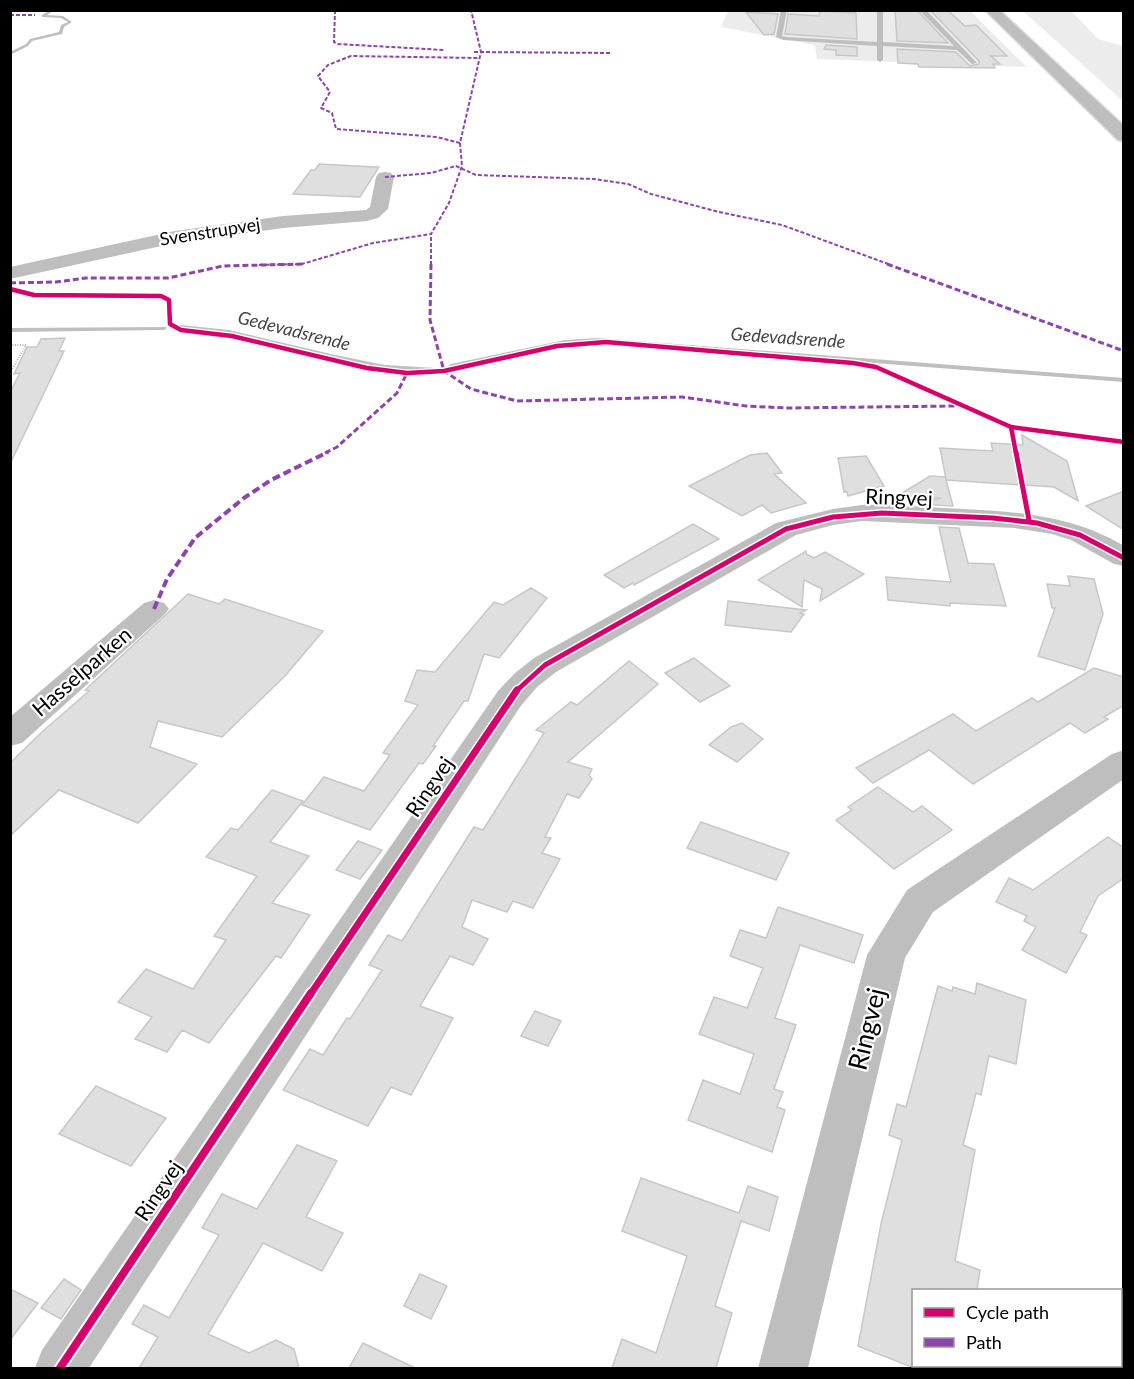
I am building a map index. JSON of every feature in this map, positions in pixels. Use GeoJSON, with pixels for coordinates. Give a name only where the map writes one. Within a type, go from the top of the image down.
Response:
{"type":"FeatureCollection","features":[{"type":"Feature","properties":{"kind":"highway"},"geometry":{"type":"LineString","coordinates":[[991,10],[1124,136]]}},
{"type":"Feature","properties":{"kind":"street","name":"Svenstrupvej"},"geometry":{"type":"LineString","coordinates":[[10,273],[175,237],[282,222],[361,217],[379,209],[385,177]]}},
{"type":"Feature","properties":{"kind":"street","name":"Ringvej"},"geometry":{"type":"LineString","coordinates":[[60,1368],[509,699],[545,665],[786,529],[821,518],[861,513],[1029,520],[1060,527],[1093,539],[1124,558]]}},
{"type":"Feature","properties":{"kind":"street","name":"Hasselparken"},"geometry":{"type":"LineString","coordinates":[[10,735],[154,609]]}},
{"type":"Feature","properties":{"kind":"street","name":"Ringvej"},"geometry":{"type":"LineString","coordinates":[[783,1368],[886,955],[920,901],[1124,762]]}},
{"type":"Feature","properties":{"kind":"lane"},"geometry":{"type":"LineString","coordinates":[[783,10],[779,37],[828,43],[959,48]]}},
{"type":"Feature","properties":{"kind":"lane"},"geometry":{"type":"LineString","coordinates":[[880,10],[880,60]]}},
{"type":"Feature","properties":{"kind":"lane"},"geometry":{"type":"LineString","coordinates":[[922,10],[974,63]]}},
{"type":"Feature","properties":{"kind":"path"},"geometry":{"type":"LineString","coordinates":[[10,345],[26,345],[10,373]]}},
{"type":"Feature","properties":{"kind":"shaded area"},"geometry":{"type":"Polygon","coordinates":[[[728,11],[970,11],[1027,67],[817,59],[815,45],[721,27],[728,11]]]}},
{"type":"Feature","properties":{"kind":"shaded area"},"geometry":{"type":"Polygon","coordinates":[[[1023,11],[1071,11],[1098,39],[1123,46],[1123,101],[1023,11]]]}},
{"type":"Feature","properties":{"kind":"building"},"geometry":{"type":"Polygon","coordinates":[[[895,10],[917,10],[948,43],[897,41],[895,10]]]}},
{"type":"Feature","properties":{"kind":"building"},"geometry":{"type":"Polygon","coordinates":[[[930,10],[947,10],[965,26],[976,25],[1007,56],[991,56],[1000,64],[993,64],[995,68],[919,67],[918,64],[898,63],[897,49],[956,52],[970,66],[979,64],[979,61],[930,10]]]}},
{"type":"Feature","properties":{"kind":"building"},"geometry":{"type":"Polygon","coordinates":[[[820,11],[856,13],[857,39],[785,34],[788,14],[819,16],[820,11]]]}},
{"type":"Feature","properties":{"kind":"building"},"geometry":{"type":"Polygon","coordinates":[[[746,12],[778,14],[774,34],[764,35],[746,12]]]}},
{"type":"Feature","properties":{"kind":"building"},"geometry":{"type":"Polygon","coordinates":[[[826,45],[857,47],[857,56],[836,55],[836,50],[824,49],[826,45]]]}},
{"type":"Feature","properties":{"kind":"building"},"geometry":{"type":"Polygon","coordinates":[[[319,164],[379,167],[360,197],[293,194],[311,170],[315,170],[319,164]]]}},
{"type":"Feature","properties":{"kind":"building"},"geometry":{"type":"Polygon","coordinates":[[[65,338],[59,351],[64,351],[10,464],[10,392],[20,373],[14,374],[27,347],[37,347],[41,339],[65,338]]]}},
{"type":"Feature","properties":{"kind":"building"},"geometry":{"type":"Polygon","coordinates":[[[1022,435],[1067,461],[1078,501],[1054,487],[946,480],[953,506],[934,505],[932,500],[941,498],[897,496],[930,476],[946,479],[940,448],[993,451],[991,443],[1023,445],[1022,435]]]}},
{"type":"Feature","properties":{"kind":"building"},"geometry":{"type":"Polygon","coordinates":[[[767,453],[782,473],[774,474],[806,503],[771,513],[762,505],[742,516],[689,486],[750,455],[767,453]]]}},
{"type":"Feature","properties":{"kind":"building"},"geometry":{"type":"Polygon","coordinates":[[[866,456],[884,486],[848,496],[847,492],[844,492],[838,458],[866,456]]]}},
{"type":"Feature","properties":{"kind":"building"},"geometry":{"type":"Polygon","coordinates":[[[1124,491],[1124,530],[1086,506],[1124,491]]]}},
{"type":"Feature","properties":{"kind":"building"},"geometry":{"type":"Polygon","coordinates":[[[693,524],[719,539],[634,585],[633,583],[624,588],[604,575],[693,524]]]}},
{"type":"Feature","properties":{"kind":"building"},"geometry":{"type":"Polygon","coordinates":[[[939,527],[959,528],[968,563],[994,564],[1006,606],[950,603],[950,606],[888,600],[886,577],[951,582],[939,527]]]}},
{"type":"Feature","properties":{"kind":"building"},"geometry":{"type":"Polygon","coordinates":[[[806,551],[806,554],[814,558],[825,552],[864,574],[820,601],[822,589],[804,580],[802,607],[758,580],[806,551]]]}},
{"type":"Feature","properties":{"kind":"building"},"geometry":{"type":"Polygon","coordinates":[[[1068,576],[1094,579],[1103,614],[1085,670],[1038,656],[1055,608],[1052,608],[1047,584],[1070,586],[1068,576]]]}},
{"type":"Feature","properties":{"kind":"building"},"geometry":{"type":"Polygon","coordinates":[[[531,588],[547,598],[499,658],[484,654],[468,701],[464,701],[423,764],[419,763],[370,830],[302,805],[324,777],[364,791],[390,755],[383,753],[418,705],[405,701],[417,670],[435,672],[494,602],[503,605],[531,588]]]}},
{"type":"Feature","properties":{"kind":"building"},"geometry":{"type":"Polygon","coordinates":[[[188,594],[219,604],[225,599],[323,631],[285,676],[222,737],[158,721],[150,747],[197,764],[138,823],[59,790],[10,836],[10,763],[89,691],[85,690],[188,594]]]}},
{"type":"Feature","properties":{"kind":"building"},"geometry":{"type":"Polygon","coordinates":[[[728,601],[806,610],[800,613],[804,614],[791,632],[725,625],[728,601]]]}},
{"type":"Feature","properties":{"kind":"building"},"geometry":{"type":"Polygon","coordinates":[[[694,658],[730,686],[700,702],[665,673],[694,658]]]}},
{"type":"Feature","properties":{"kind":"building"},"geometry":{"type":"Polygon","coordinates":[[[629,661],[658,684],[568,762],[592,769],[589,775],[592,779],[579,798],[567,794],[545,837],[551,838],[542,853],[560,859],[533,908],[513,901],[507,912],[472,900],[462,927],[488,939],[473,965],[450,956],[420,1006],[453,1018],[411,1095],[391,1087],[368,1126],[283,1090],[310,1049],[323,1055],[347,1018],[350,1019],[382,970],[369,965],[388,935],[402,941],[474,827],[483,830],[544,733],[536,730],[571,702],[577,705],[629,661]]]}},
{"type":"Feature","properties":{"kind":"building"},"geometry":{"type":"Polygon","coordinates":[[[1094,668],[1124,677],[1124,705],[1104,717],[1108,719],[1085,733],[1070,723],[973,784],[929,750],[873,783],[856,768],[953,714],[976,731],[1032,698],[1038,702],[1094,668]]]}},
{"type":"Feature","properties":{"kind":"building"},"geometry":{"type":"Polygon","coordinates":[[[742,723],[763,739],[737,762],[709,745],[731,727],[742,723]]]}},
{"type":"Feature","properties":{"kind":"building"},"geometry":{"type":"Polygon","coordinates":[[[878,787],[913,812],[922,806],[952,830],[894,869],[836,820],[852,810],[848,807],[878,787]]]}},
{"type":"Feature","properties":{"kind":"building"},"geometry":{"type":"Polygon","coordinates":[[[272,790],[303,801],[270,842],[309,856],[272,903],[310,915],[281,958],[276,956],[209,1043],[182,1030],[167,1052],[135,1039],[152,1017],[118,1002],[146,969],[193,989],[226,940],[214,936],[257,876],[206,857],[231,828],[238,830],[272,790]]]}},
{"type":"Feature","properties":{"kind":"building"},"geometry":{"type":"Polygon","coordinates":[[[701,822],[789,853],[776,880],[687,848],[701,822]]]}},
{"type":"Feature","properties":{"kind":"building"},"geometry":{"type":"Polygon","coordinates":[[[1108,837],[1124,848],[1124,878],[1098,896],[1080,932],[1087,935],[1066,973],[1022,950],[1036,927],[1024,921],[1027,916],[996,902],[1009,878],[1033,890],[1108,837]]]}},
{"type":"Feature","properties":{"kind":"building"},"geometry":{"type":"Polygon","coordinates":[[[358,841],[382,850],[360,879],[336,870],[358,841]]]}},
{"type":"Feature","properties":{"kind":"building"},"geometry":{"type":"Polygon","coordinates":[[[778,907],[863,935],[854,963],[800,945],[775,1018],[796,1025],[774,1089],[783,1092],[777,1107],[785,1110],[772,1152],[688,1120],[703,1080],[740,1094],[754,1054],[699,1034],[714,997],[747,1008],[763,968],[730,956],[740,930],[766,938],[778,907]]]}},
{"type":"Feature","properties":{"kind":"building"},"geometry":{"type":"Polygon","coordinates":[[[977,983],[1026,1000],[1016,1064],[989,1056],[981,1095],[976,1093],[963,1145],[975,1150],[955,1261],[980,1270],[977,1289],[912,1289],[912,1367],[914,1368],[858,1346],[881,1224],[902,1140],[889,1135],[897,1104],[906,1107],[938,986],[952,991],[953,987],[975,994],[977,983]]]}},
{"type":"Feature","properties":{"kind":"building"},"geometry":{"type":"Polygon","coordinates":[[[535,1011],[561,1021],[548,1046],[521,1036],[535,1011]]]}},
{"type":"Feature","properties":{"kind":"building"},"geometry":{"type":"Polygon","coordinates":[[[96,1086],[166,1118],[131,1166],[59,1134],[96,1086]]]}},
{"type":"Feature","properties":{"kind":"building"},"geometry":{"type":"Polygon","coordinates":[[[297,1145],[337,1161],[306,1217],[343,1233],[322,1271],[263,1243],[208,1334],[249,1353],[276,1340],[294,1349],[299,1368],[139,1368],[158,1337],[132,1324],[144,1305],[169,1318],[219,1235],[202,1228],[222,1194],[257,1209],[297,1145]]]}},
{"type":"Feature","properties":{"kind":"building"},"geometry":{"type":"Polygon","coordinates":[[[641,1178],[739,1213],[748,1186],[778,1197],[769,1231],[741,1221],[715,1306],[732,1313],[716,1368],[612,1368],[622,1339],[656,1353],[687,1256],[622,1231],[641,1178]]]}},
{"type":"Feature","properties":{"kind":"building"},"geometry":{"type":"Polygon","coordinates":[[[420,1274],[447,1286],[431,1319],[404,1306],[420,1274]]]}},
{"type":"Feature","properties":{"kind":"building"},"geometry":{"type":"Polygon","coordinates":[[[64,1279],[81,1290],[61,1319],[41,1308],[64,1279]]]}},
{"type":"Feature","properties":{"kind":"building"},"geometry":{"type":"Polygon","coordinates":[[[10,1289],[38,1303],[10,1340],[10,1289]]]}},
{"type":"Feature","properties":{"kind":"building"},"geometry":{"type":"Polygon","coordinates":[[[363,1343],[415,1368],[349,1368],[363,1343]]]}},
{"type":"Feature","properties":{"kind":"waterway"},"geometry":{"type":"LineString","coordinates":[[10,54],[27,45],[31,40],[61,33],[62,26],[70,22],[62,17],[43,16],[53,10]]}},
{"type":"Feature","properties":{"kind":"waterway","name":"Gedevadsrende"},"geometry":{"type":"LineString","coordinates":[[181,327],[261,338],[360,362],[436,370]]}},
{"type":"Feature","properties":{"kind":"waterway","name":"Gedevadsrende"},"geometry":{"type":"LineString","coordinates":[[10,330],[164,328]]}},
{"type":"Feature","properties":{"kind":"waterway","name":"Gedevadsrende"},"geometry":{"type":"LineString","coordinates":[[451,366],[565,342],[597,340],[1124,380]]}},
{"type":"Feature","properties":{"kind":"marked path"},"geometry":{"type":"LineString","coordinates":[[335,10],[334,42],[338,44],[444,50]]}},
{"type":"Feature","properties":{"kind":"marked path"},"geometry":{"type":"LineString","coordinates":[[10,283],[56,282],[86,278],[168,278],[223,266],[302,264],[373,243],[431,234],[449,203],[462,166],[460,143],[481,52],[471,10]]}},
{"type":"Feature","properties":{"kind":"marked path"},"geometry":{"type":"LineString","coordinates":[[10,15],[35,15]]}},
{"type":"Feature","properties":{"kind":"marked path"},"geometry":{"type":"LineString","coordinates":[[474,52],[612,53]]}},
{"type":"Feature","properties":{"kind":"marked path"},"geometry":{"type":"LineString","coordinates":[[460,143],[437,137],[336,129],[332,113],[321,108],[330,92],[318,76],[328,65],[351,56],[479,58]]}},
{"type":"Feature","properties":{"kind":"marked path"},"geometry":{"type":"LineString","coordinates":[[385,177],[431,173],[456,166],[476,175],[594,179],[628,184],[651,194],[719,212],[782,225],[1124,351]]}},
{"type":"Feature","properties":{"kind":"marked path"},"geometry":{"type":"LineString","coordinates":[[431,234],[430,320],[444,371],[471,389],[517,401],[682,397],[746,406],[786,408],[956,406]]}},
{"type":"Feature","properties":{"kind":"marked path"},"geometry":{"type":"LineString","coordinates":[[154,609],[167,579],[195,538],[244,498],[271,480],[337,447],[397,393],[407,373]]}},
{"type":"Feature","properties":{"kind":"cycle path"},"geometry":{"type":"LineString","coordinates":[[10,289],[34,295],[161,296],[169,300],[170,324],[181,330],[232,336],[367,368],[407,373],[444,371],[557,346],[606,342],[853,363],[876,367],[1011,427],[1124,442]]}},
{"type":"Feature","properties":{"kind":"cycle path"},"geometry":{"type":"LineString","coordinates":[[1011,427],[1029,520]]}},
{"type":"Feature","properties":{"kind":"cycle path"},"geometry":{"type":"LineString","coordinates":[[60,1368],[509,699],[526,680],[545,665],[786,529],[833,517],[882,513],[993,518],[1037,523],[1059,527],[1080,535],[1124,558]]}}]}
